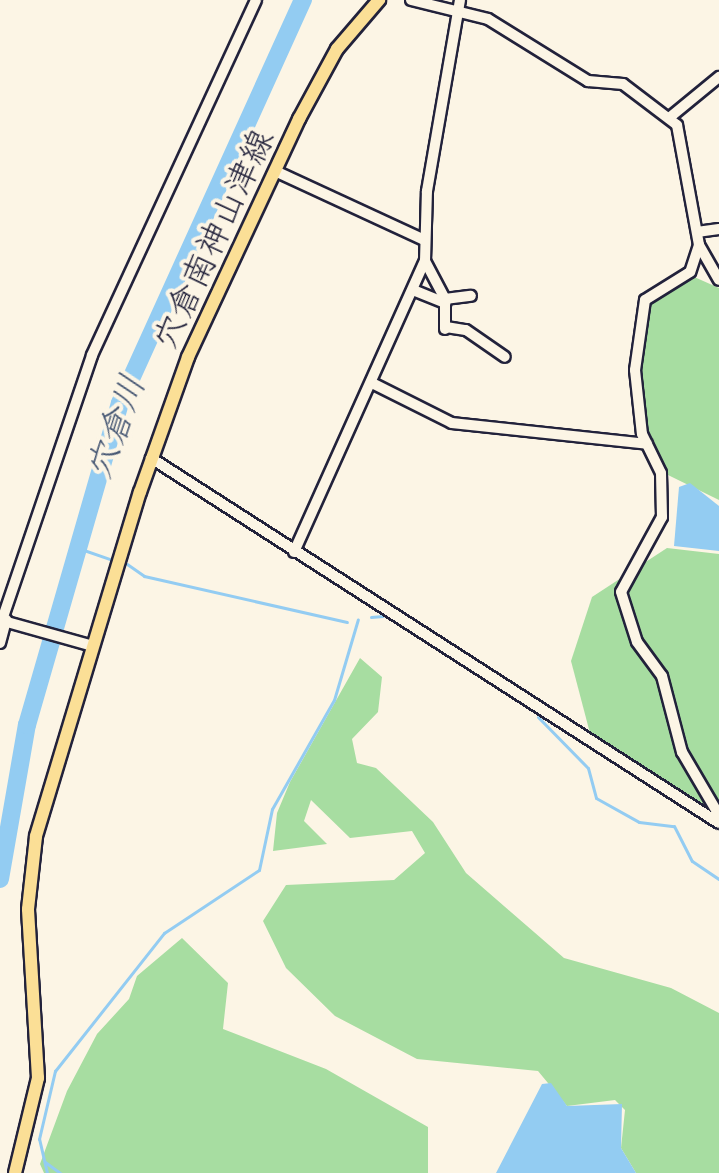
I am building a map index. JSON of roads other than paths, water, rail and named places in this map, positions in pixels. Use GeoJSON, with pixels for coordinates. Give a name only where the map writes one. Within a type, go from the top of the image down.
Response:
{"type":"FeatureCollection","features":[{"type":"Feature","properties":{"kind":"main road","name":"穴倉南神山津線"},"geometry":{"type":"LineString","coordinates":[[15,1173],[38,1078],[28,909],[33,855],[89,645],[188,357],[275,171],[337,49],[379,0]]}},
{"type":"Feature","properties":{"kind":"street"},"geometry":{"type":"LineString","coordinates":[[0,643],[4,620],[92,355],[256,0]]}},
{"type":"Feature","properties":{"kind":"street"},"geometry":{"type":"LineString","coordinates":[[411,0],[459,4],[588,81],[623,84],[669,118],[681,136],[699,245],[719,280]]}},
{"type":"Feature","properties":{"kind":"street"},"geometry":{"type":"LineString","coordinates":[[459,4],[424,240],[425,261],[445,301],[445,328],[461,328],[505,357]]}},
{"type":"Feature","properties":{"kind":"street"},"geometry":{"type":"LineString","coordinates":[[669,118],[719,77]]}},
{"type":"Feature","properties":{"kind":"street"},"geometry":{"type":"LineString","coordinates":[[275,171],[424,240]]}},
{"type":"Feature","properties":{"kind":"street"},"geometry":{"type":"LineString","coordinates":[[697,232],[719,229]]}},
{"type":"Feature","properties":{"kind":"street"},"geometry":{"type":"LineString","coordinates":[[699,245],[690,272],[645,300],[635,370],[647,444],[661,473],[662,517],[621,592],[637,642],[662,676],[682,752],[719,815]]}},
{"type":"Feature","properties":{"kind":"street"},"geometry":{"type":"LineString","coordinates":[[294,552],[425,261]]}},
{"type":"Feature","properties":{"kind":"street"},"geometry":{"type":"LineString","coordinates":[[413,290],[445,301],[471,296]]}},
{"type":"Feature","properties":{"kind":"street"},"geometry":{"type":"LineString","coordinates":[[372,383],[452,423],[647,444]]}},
{"type":"Feature","properties":{"kind":"street"},"geometry":{"type":"LineString","coordinates":[[151,458],[719,823]]}},
{"type":"Feature","properties":{"kind":"street"},"geometry":{"type":"LineString","coordinates":[[4,620],[89,645]]}},
{"type":"Feature","properties":{"kind":"water"},"geometry":{"type":"Polygon","coordinates":[[[690,483],[719,506],[719,551],[674,546],[679,487],[690,483]]]}},
{"type":"Feature","properties":{"kind":"water"},"geometry":{"type":"Polygon","coordinates":[[[551,1083],[567,1106],[622,1104],[621,1148],[636,1173],[496,1173],[542,1084],[551,1083]]]}},
{"type":"Feature","properties":{"kind":"waterway","name":"穴倉川"},"geometry":{"type":"LineString","coordinates":[[0,879],[27,725],[120,403],[303,0]]}},
{"type":"Feature","properties":{"kind":"waterway"},"geometry":{"type":"LineString","coordinates":[[75,547],[110,559]]}},
{"type":"Feature","properties":{"kind":"waterway"},"geometry":{"type":"LineString","coordinates":[[127,564],[144,576],[347,622]]}},
{"type":"Feature","properties":{"kind":"waterway"},"geometry":{"type":"LineString","coordinates":[[401,614],[451,645]]}},
{"type":"Feature","properties":{"kind":"waterway"},"geometry":{"type":"LineString","coordinates":[[371,617],[383,616]]}},
{"type":"Feature","properties":{"kind":"waterway"},"geometry":{"type":"LineString","coordinates":[[47,1173],[39,1139],[55,1071],[164,933],[259,870],[272,809],[334,700],[358,619]]}},
{"type":"Feature","properties":{"kind":"waterway"},"geometry":{"type":"LineString","coordinates":[[538,717],[588,768],[596,798],[639,822],[674,826],[692,861],[719,879]]}},
{"type":"Feature","properties":{"kind":"waterway"},"geometry":{"type":"LineString","coordinates":[[45,1162],[60,1173]]}}]}
